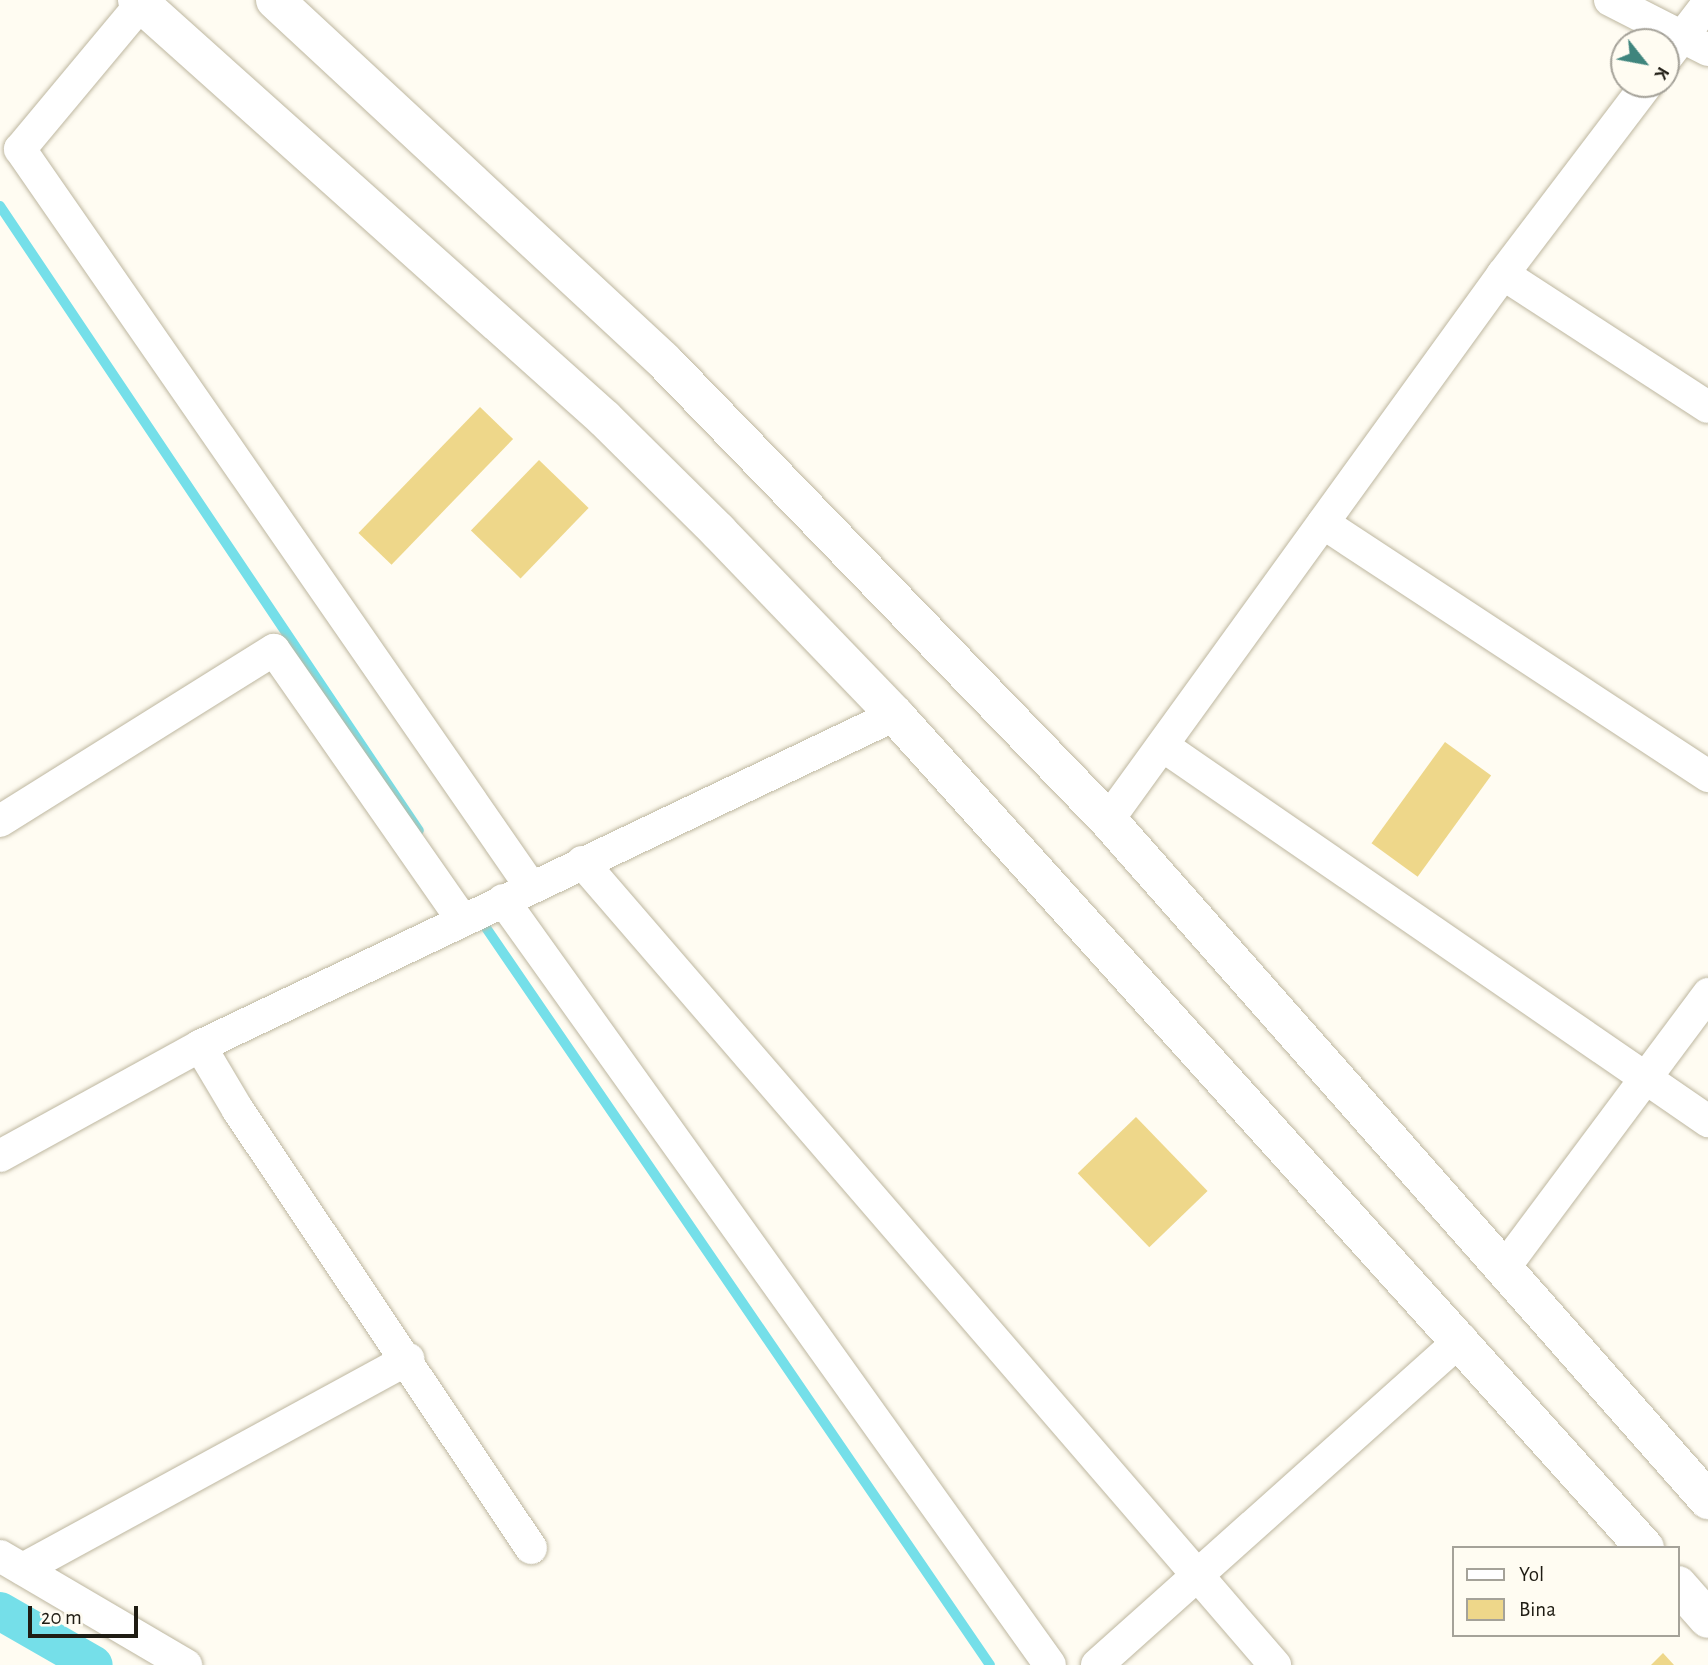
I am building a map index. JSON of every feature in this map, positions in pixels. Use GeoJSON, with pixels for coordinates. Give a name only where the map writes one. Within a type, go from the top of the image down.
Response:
{"type":"FeatureCollection","features":[{"type":"Feature","properties":{"kind":"main road"},"geometry":{"type":"LineString","coordinates":[[275,0],[664,361],[1108,820],[1708,1500]]}},
{"type":"Feature","properties":{"kind":"main road"},"geometry":{"type":"LineString","coordinates":[[139,2],[605,419],[895,715],[1461,1339],[1643,1546]]}},
{"type":"Feature","properties":{"kind":"main road"},"geometry":{"type":"LineString","coordinates":[[1680,1587],[1708,1619]]}},
{"type":"Feature","properties":{"kind":"street"},"geometry":{"type":"LineString","coordinates":[[1611,0],[1686,48],[1708,3]]}},
{"type":"Feature","properties":{"kind":"street"},"geometry":{"type":"LineString","coordinates":[[139,2],[20,149],[531,887]]}},
{"type":"Feature","properties":{"kind":"street"},"geometry":{"type":"LineString","coordinates":[[1108,820],[1503,274],[1636,98]]}},
{"type":"Feature","properties":{"kind":"street"},"geometry":{"type":"LineString","coordinates":[[1503,274],[1708,407]]}},
{"type":"Feature","properties":{"kind":"street"},"geometry":{"type":"LineString","coordinates":[[1323,523],[1708,776]]}},
{"type":"Feature","properties":{"kind":"street"},"geometry":{"type":"LineString","coordinates":[[0,821],[274,650],[481,910],[1049,1665]]}},
{"type":"Feature","properties":{"kind":"street"},"geometry":{"type":"LineString","coordinates":[[0,1156],[200,1046],[895,715]]}},
{"type":"Feature","properties":{"kind":"street"},"geometry":{"type":"LineString","coordinates":[[1163,746],[1708,1121]]}},
{"type":"Feature","properties":{"kind":"street"},"geometry":{"type":"LineString","coordinates":[[582,862],[1275,1665]]}},
{"type":"Feature","properties":{"kind":"street"},"geometry":{"type":"LineString","coordinates":[[1504,1268],[1708,994]]}},
{"type":"Feature","properties":{"kind":"street"},"geometry":{"type":"LineString","coordinates":[[200,1046],[238,1110],[408,1359],[531,1548]]}},
{"type":"Feature","properties":{"kind":"street"},"geometry":{"type":"LineString","coordinates":[[1097,1665],[1461,1339]]}},
{"type":"Feature","properties":{"kind":"street"},"geometry":{"type":"LineString","coordinates":[[11,1563],[408,1359]]}},
{"type":"Feature","properties":{"kind":"street"},"geometry":{"type":"LineString","coordinates":[[11,1563],[187,1665]]}},
{"type":"Feature","properties":{"kind":"building"},"geometry":{"type":"Polygon","coordinates":[[[480,407],[513,439],[392,565],[358,533],[480,407]]]}},
{"type":"Feature","properties":{"kind":"building"},"geometry":{"type":"Polygon","coordinates":[[[539,460],[589,508],[521,578],[471,530],[539,460]]]}},
{"type":"Feature","properties":{"kind":"building"},"geometry":{"type":"Polygon","coordinates":[[[1445,742],[1491,776],[1418,877],[1372,843],[1445,742]]]}},
{"type":"Feature","properties":{"kind":"building"},"geometry":{"type":"Polygon","coordinates":[[[1136,1117],[1208,1191],[1149,1247],[1078,1173],[1136,1117]]]}},
{"type":"Feature","properties":{"kind":"building"},"geometry":{"type":"Polygon","coordinates":[[[1663,1653],[1674,1665],[1651,1665],[1663,1653]]]}},
{"type":"Feature","properties":{"kind":"waterway"},"geometry":{"type":"LineString","coordinates":[[0,206],[419,831]]}},
{"type":"Feature","properties":{"kind":"waterway"},"geometry":{"type":"LineString","coordinates":[[478,916],[990,1665]]}},
{"type":"Feature","properties":{"kind":"waterway"},"geometry":{"type":"LineString","coordinates":[[0,1611],[94,1665]]}}]}
